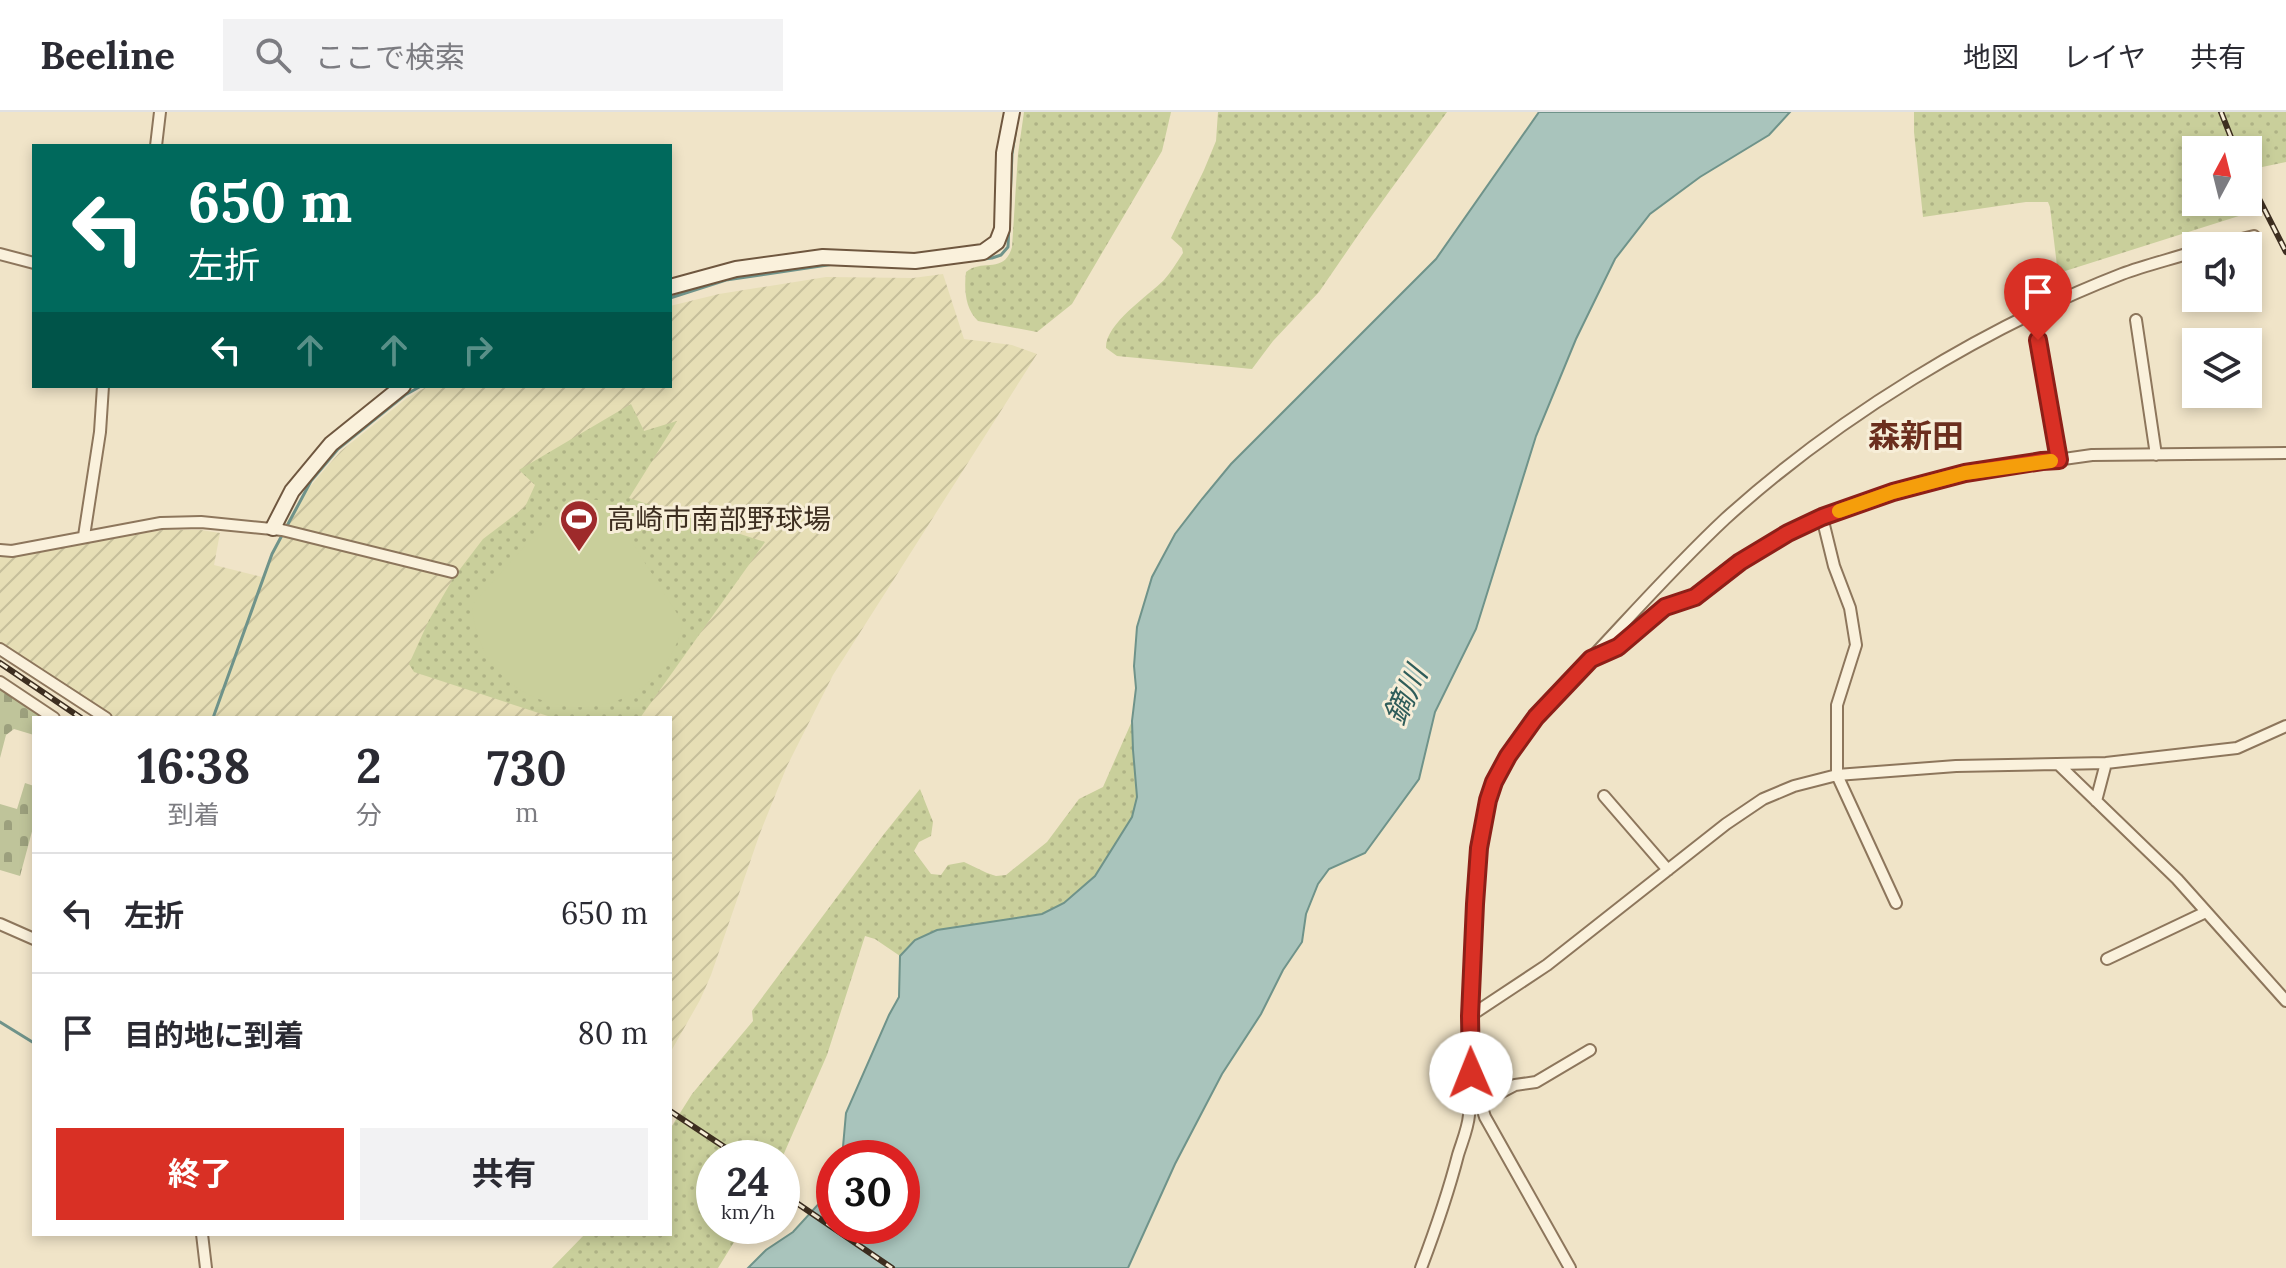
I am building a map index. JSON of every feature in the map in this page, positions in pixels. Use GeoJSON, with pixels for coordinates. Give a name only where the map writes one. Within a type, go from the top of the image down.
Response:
{"type":"FeatureCollection","features":[{"type":"Feature","properties":{"kind":"street"},"geometry":{"type":"LineString","coordinates":[[156,144],[160,112]]}},
{"type":"Feature","properties":{"kind":"street"},"geometry":{"type":"LineString","coordinates":[[672,286],[736,269],[823,257],[915,261],[983,252],[997,242],[1002,229],[1004,153],[1012,112]]}},
{"type":"Feature","properties":{"kind":"street"},"geometry":{"type":"LineString","coordinates":[[0,254],[32,262]]}},
{"type":"Feature","properties":{"kind":"street"},"geometry":{"type":"LineString","coordinates":[[1421,1268],[1444,1205],[1474,1101],[1470,1016],[1479,848],[1488,800],[1508,756],[1536,717],[1661,582],[1727,518],[1867,408],[1942,363],[2078,292],[2127,272],[2182,255]]}},
{"type":"Feature","properties":{"kind":"street"},"geometry":{"type":"LineString","coordinates":[[2136,320],[2156,455]]}},
{"type":"Feature","properties":{"kind":"street"},"geometry":{"type":"LineString","coordinates":[[2038,340],[2059,460]]}},
{"type":"Feature","properties":{"kind":"street"},"geometry":{"type":"LineString","coordinates":[[84,536],[100,432],[103,388]]}},
{"type":"Feature","properties":{"kind":"street"},"geometry":{"type":"LineString","coordinates":[[273,528],[292,491],[331,444],[401,388]]}},
{"type":"Feature","properties":{"kind":"street"},"geometry":{"type":"LineString","coordinates":[[1591,659],[1618,647],[1665,607],[1695,597],[1740,562],[1788,533],[1822,517],[1893,492],[1965,473],[2092,455],[2286,453]]}},
{"type":"Feature","properties":{"kind":"street"},"geometry":{"type":"LineString","coordinates":[[1822,517],[1834,566],[1850,608],[1856,645],[1837,705],[1837,775],[1896,903]]}},
{"type":"Feature","properties":{"kind":"street"},"geometry":{"type":"LineString","coordinates":[[0,550],[12,551],[179,521],[273,528],[452,572]]}},
{"type":"Feature","properties":{"kind":"street"},"geometry":{"type":"LineString","coordinates":[[0,649],[103,716]]}},
{"type":"Feature","properties":{"kind":"street"},"geometry":{"type":"LineString","coordinates":[[0,682],[51,716]]}},
{"type":"Feature","properties":{"kind":"street"},"geometry":{"type":"LineString","coordinates":[[1470,1016],[1547,965],[1726,824],[1763,799],[1794,786],[1837,775],[1956,766],[2106,763],[2237,748],[2286,726]]}},
{"type":"Feature","properties":{"kind":"street"},"geometry":{"type":"LineString","coordinates":[[2096,801],[2106,763]]}},
{"type":"Feature","properties":{"kind":"street"},"geometry":{"type":"LineString","coordinates":[[2059,765],[2177,879],[2286,1001]]}},
{"type":"Feature","properties":{"kind":"street"},"geometry":{"type":"LineString","coordinates":[[1604,796],[1668,870]]}},
{"type":"Feature","properties":{"kind":"street"},"geometry":{"type":"LineString","coordinates":[[2107,959],[2206,912]]}},
{"type":"Feature","properties":{"kind":"street"},"geometry":{"type":"LineString","coordinates":[[0,924],[32,935]]}},
{"type":"Feature","properties":{"kind":"street"},"geometry":{"type":"LineString","coordinates":[[1474,1101],[1494,1096],[1515,1085],[1536,1082],[1590,1050]]}},
{"type":"Feature","properties":{"kind":"street"},"geometry":{"type":"LineString","coordinates":[[1474,1101],[1570,1268]]}},
{"type":"Feature","properties":{"kind":"street"},"geometry":{"type":"LineString","coordinates":[[202,1236],[206,1268]]}},
{"type":"Feature","properties":{"kind":"shaded area"},"geometry":{"type":"Polygon","coordinates":[[[943,274],[964,339],[1012,345],[1037,354],[833,675],[787,766],[760,833],[711,975],[672,1049],[672,716],[94,716],[0,655],[0,557],[163,530],[201,530],[220,533],[214,565],[262,577],[282,530],[318,477],[341,451],[407,398],[424,388],[672,388],[672,306],[719,294],[826,277],[913,278],[943,274]]]}},
{"type":"Feature","properties":{"kind":"green space"},"geometry":{"type":"Polygon","coordinates":[[[1024,112],[1171,112],[1162,151],[1072,304],[1037,332],[978,321],[970,311],[965,292],[966,272],[1004,261],[1012,247],[1024,112]]]}},
{"type":"Feature","properties":{"kind":"green space"},"geometry":{"type":"Polygon","coordinates":[[[1218,112],[1447,112],[1319,292],[1273,341],[1252,369],[1117,356],[1106,348],[1112,330],[1164,280],[1183,253],[1171,238],[1216,141],[1218,112]]]}},
{"type":"Feature","properties":{"kind":"green space"},"geometry":{"type":"Polygon","coordinates":[[[1914,112],[2286,112],[2286,162],[2262,167],[2262,136],[2182,136],[2182,216],[2239,216],[2062,272],[2057,266],[2048,202],[2026,202],[1923,217],[1914,112]]]}},
{"type":"Feature","properties":{"kind":"green space"},"geometry":{"type":"Polygon","coordinates":[[[631,404],[644,431],[677,421],[629,498],[765,542],[641,716],[548,716],[414,672],[409,664],[429,620],[454,577],[483,539],[525,507],[535,485],[519,470],[631,404]]]}},
{"type":"Feature","properties":{"kind":"green space","name":"高崎市南部野球場"},"geometry":{"type":"Polygon","coordinates":[[[569,497],[606,501],[683,623],[673,651],[658,673],[639,690],[616,701],[590,707],[564,706],[538,699],[513,685],[487,657],[472,605],[569,497]]]}},
{"type":"Feature","properties":{"kind":"green space"},"geometry":{"type":"Polygon","coordinates":[[[0,688],[40,716],[32,716],[32,734],[14,729],[6,735],[0,758],[0,688]]]}},
{"type":"Feature","properties":{"kind":"green space"},"geometry":{"type":"Polygon","coordinates":[[[1132,721],[1137,797],[1132,817],[1095,876],[1064,903],[1042,914],[937,930],[915,940],[900,956],[865,936],[827,1055],[790,1140],[696,1140],[696,1244],[733,1244],[718,1268],[552,1268],[583,1236],[672,1236],[672,1126],[692,1094],[753,1021],[752,1011],[920,789],[933,822],[931,836],[919,842],[914,851],[931,874],[941,875],[948,865],[964,862],[996,876],[1006,875],[1047,842],[1079,799],[1103,787],[1132,721]]]}},
{"type":"Feature","properties":{"kind":"green space"},"geometry":{"type":"Polygon","coordinates":[[[25,783],[32,785],[32,831],[20,876],[0,870],[0,804],[17,809],[25,783]]]}},
{"type":"Feature","properties":{"kind":"water","name":"鏑川"},"geometry":{"type":"Polygon","coordinates":[[[1539,112],[1790,112],[1769,135],[1700,177],[1650,214],[1615,259],[1576,339],[1536,436],[1476,629],[1435,712],[1419,779],[1365,853],[1329,869],[1318,884],[1306,914],[1302,942],[1222,1074],[1175,1164],[1128,1268],[748,1268],[775,1244],[800,1244],[800,1224],[816,1207],[816,1244],[920,1244],[920,1140],[844,1140],[846,1113],[899,997],[900,956],[915,940],[937,930],[1042,914],[1064,903],[1095,876],[1132,817],[1137,797],[1132,721],[1137,627],[1152,577],[1175,534],[1231,464],[1436,259],[1539,112]]]}},
{"type":"Feature","properties":{"kind":"waterway"},"geometry":{"type":"LineString","coordinates":[[926,266],[992,258],[1001,255],[1008,247],[1015,134]]}},
{"type":"Feature","properties":{"kind":"waterway"},"geometry":{"type":"LineString","coordinates":[[672,297],[726,280],[834,264]]}},
{"type":"Feature","properties":{"kind":"waterway"},"geometry":{"type":"LineString","coordinates":[[214,716],[272,554],[311,481],[338,449],[417,388]]}},
{"type":"Feature","properties":{"kind":"waterway"},"geometry":{"type":"LineString","coordinates":[[0,1022],[32,1042]]}},
{"type":"Feature","properties":{"kind":"railway"},"geometry":{"type":"LineString","coordinates":[[2221,112],[2230,136]]}},
{"type":"Feature","properties":{"kind":"railway"},"geometry":{"type":"LineString","coordinates":[[2262,205],[2286,252]]}},
{"type":"Feature","properties":{"kind":"railway"},"geometry":{"type":"LineString","coordinates":[[0,663],[78,716]]}},
{"type":"Feature","properties":{"kind":"railway"},"geometry":{"type":"LineString","coordinates":[[672,1112],[714,1140]]}},
{"type":"Feature","properties":{"kind":"railway"},"geometry":{"type":"LineString","coordinates":[[800,1205],[892,1268]]}},
{"type":"Feature","properties":{"kind":"slow traffic"},"geometry":{"type":"LineString","coordinates":[[1839,511],[1893,492],[1965,473],[2051,461]]}},
{"type":"Feature","properties":{"kind":"place","name":"高崎市南部野球場"},"geometry":{"type":"Point","coordinates":[579,553]}},
{"type":"Feature","properties":{"kind":"district","name":"森新田"},"geometry":{"type":"Point","coordinates":[1916,435]}},
{"type":"Feature","properties":{"kind":"route"},"geometry":{"type":"LineString","coordinates":[[1471,1073],[1470,1016],[1479,848],[1494,782],[1536,717],[1591,659],[1618,647],[1665,607],[1695,597],[1740,562],[1788,533],[1822,517],[1893,492],[1965,473],[2059,460],[2038,340]]}}]}
